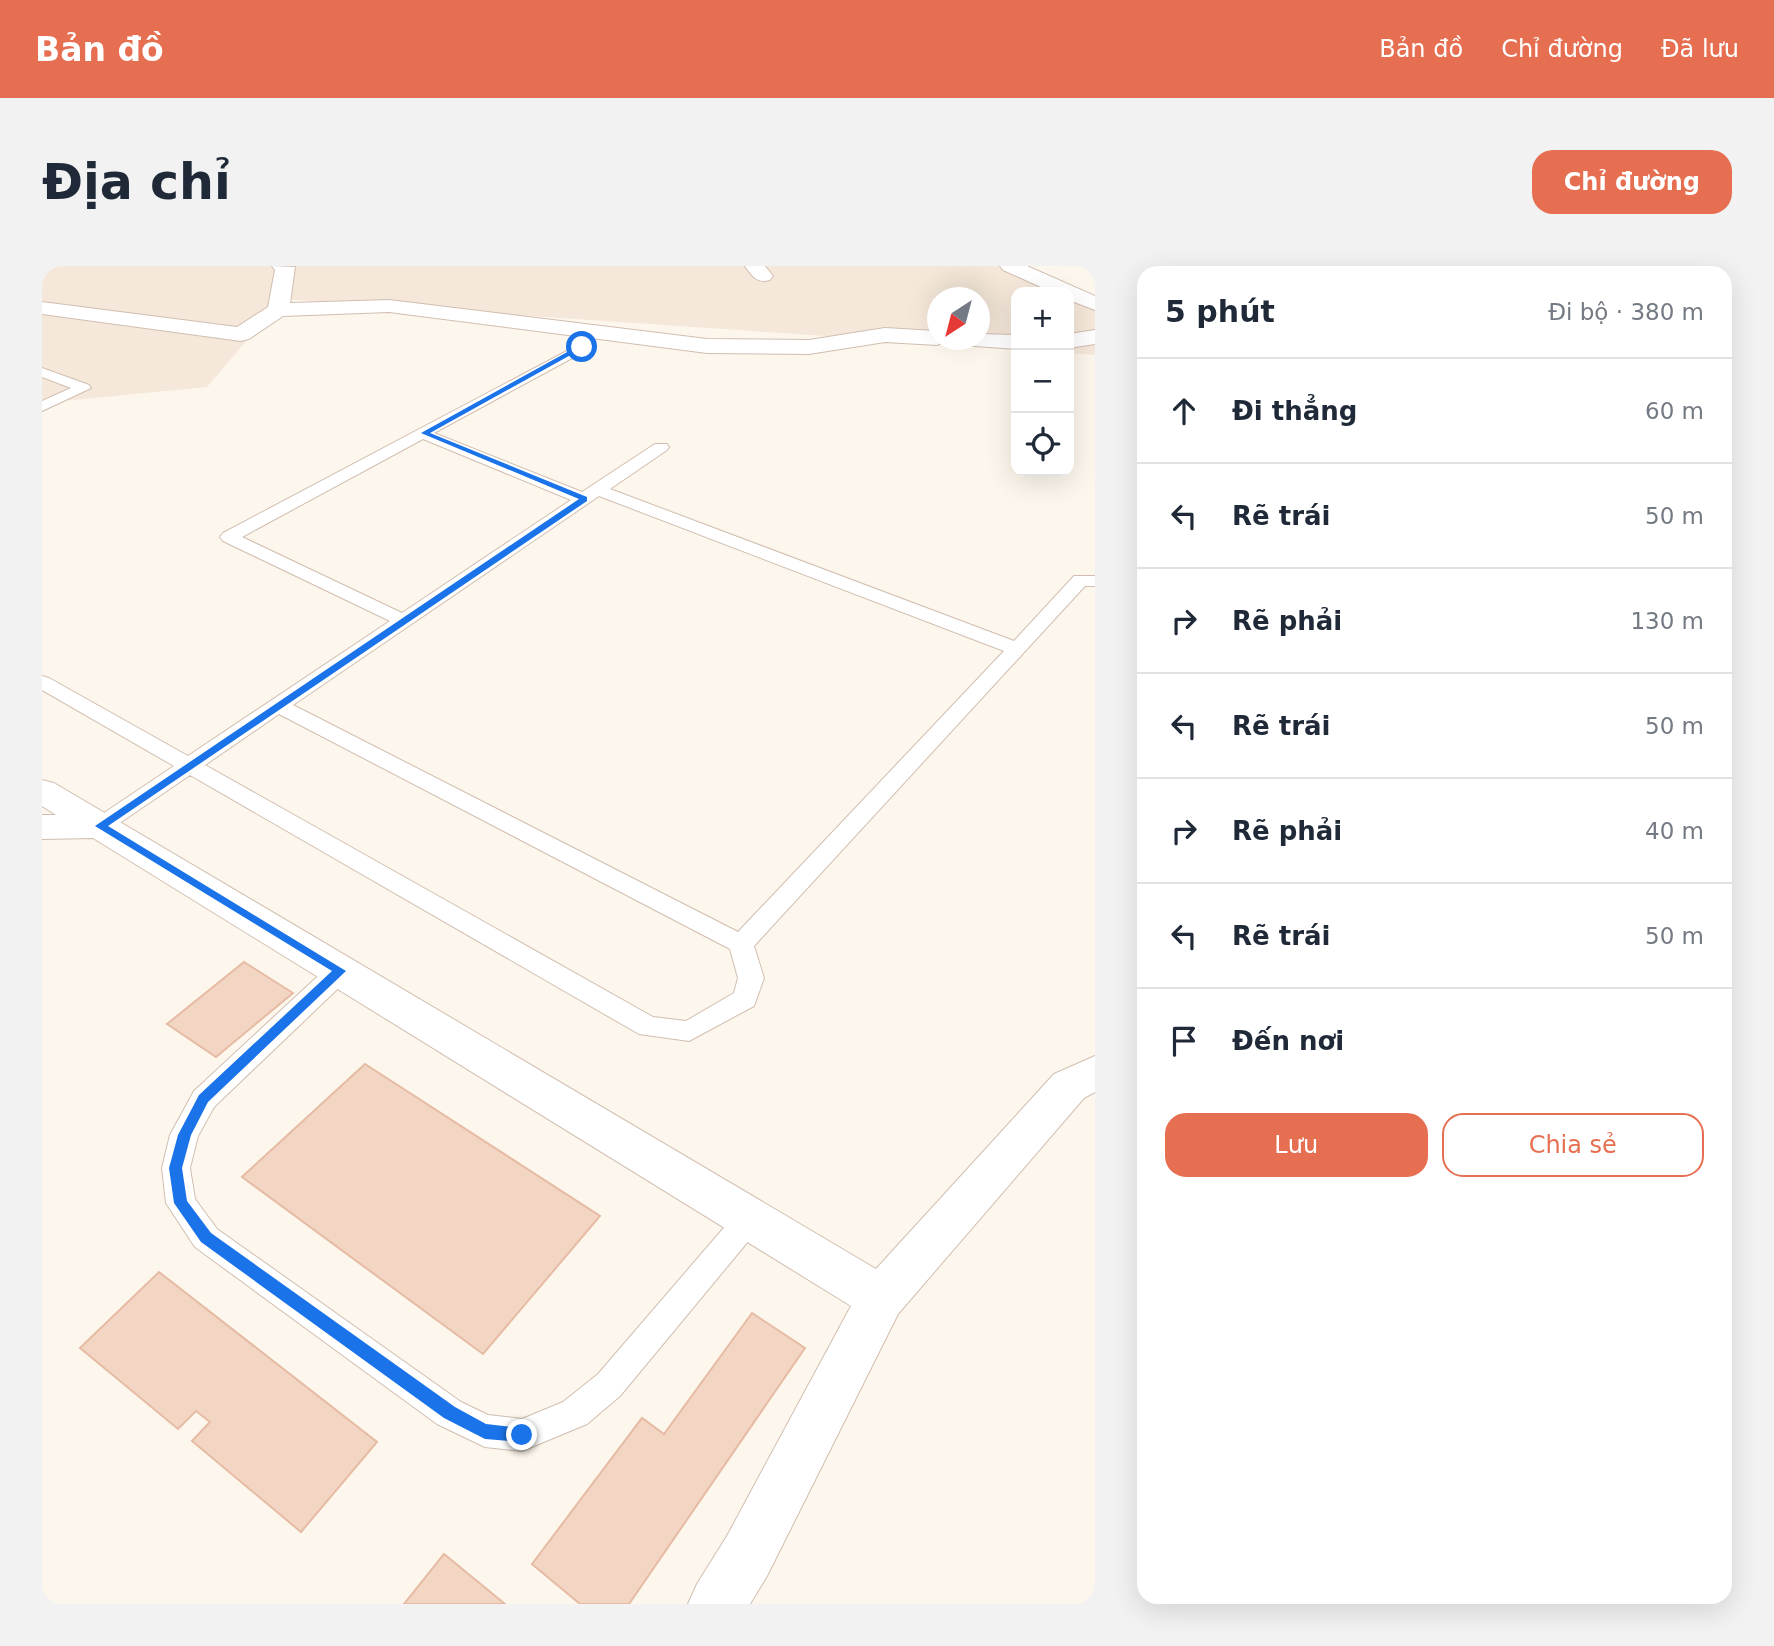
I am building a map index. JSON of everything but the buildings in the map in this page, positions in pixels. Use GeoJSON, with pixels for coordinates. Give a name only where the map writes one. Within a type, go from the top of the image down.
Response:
{"type":"FeatureCollection","features":[{"type":"Feature","properties":{"kind":"street"},"geometry":{"type":"LineString","coordinates":[[278,310],[285,267],[282,266]]}},
{"type":"Feature","properties":{"kind":"street"},"geometry":{"type":"LineString","coordinates":[[1010,266],[1095,304]]}},
{"type":"Feature","properties":{"kind":"street"},"geometry":{"type":"LineString","coordinates":[[42,308],[241,334],[278,310],[389,306],[707,346],[809,347],[885,335],[927,337]]}},
{"type":"Feature","properties":{"kind":"street"},"geometry":{"type":"LineString","coordinates":[[1074,340],[1095,337]]}},
{"type":"Feature","properties":{"kind":"street"},"geometry":{"type":"LineString","coordinates":[[990,341],[1011,342]]}},
{"type":"Feature","properties":{"kind":"street"},"geometry":{"type":"LineString","coordinates":[[42,791],[881,1298]]}},
{"type":"Feature","properties":{"kind":"street"},"geometry":{"type":"LineString","coordinates":[[42,827],[100,826]]}},
{"type":"Feature","properties":{"kind":"street"},"geometry":{"type":"LineString","coordinates":[[717,1604],[747,1556],[881,1298],[1069,1086],[1095,1073]]}},
{"type":"Feature","properties":{"kind":"lane"},"geometry":{"type":"LineString","coordinates":[[404,621],[229,537],[582,347]]}},
{"type":"Feature","properties":{"kind":"lane"},"geometry":{"type":"LineString","coordinates":[[42,372],[84,388],[42,406]]}},
{"type":"Feature","properties":{"kind":"lane"},"geometry":{"type":"LineString","coordinates":[[424,433],[1017,649]]}},
{"type":"Feature","properties":{"kind":"lane"},"geometry":{"type":"LineString","coordinates":[[100,826],[661,447]]}},
{"type":"Feature","properties":{"kind":"lane"},"geometry":{"type":"LineString","coordinates":[[741,944],[1080,580],[1095,581]]}},
{"type":"Feature","properties":{"kind":"lane"},"geometry":{"type":"LineString","coordinates":[[42,682],[648,1027],[689,1031],[746,999],[751,978],[741,944],[279,706]]}},
{"type":"Feature","properties":{"kind":"lane"},"geometry":{"type":"LineString","coordinates":[[340,971],[204,1099],[184,1135],[176,1168],[181,1203],[206,1238],[449,1413],[485,1431],[522,1435],[575,1413],[609,1385],[750,1218]]}},
{"type":"Feature","properties":{"kind":"shaded area"},"geometry":{"type":"Polygon","coordinates":[[[42,266],[1013,266],[1057,287],[1011,287],[1011,349],[990,347],[990,287],[927,287],[927,343],[282,299],[207,387],[42,403],[42,266]]]}},
{"type":"Feature","properties":{"kind":"shaded area"},"geometry":{"type":"Polygon","coordinates":[[[1074,294],[1095,305],[1095,355],[1074,353],[1074,294]]]}},
{"type":"Feature","properties":{"kind":"route"},"geometry":{"type":"LineString","coordinates":[[522,1435],[485,1431],[449,1413],[206,1238],[181,1203],[176,1168],[184,1135],[204,1099],[340,971],[100,826],[584,499],[424,433],[582,347]]}}]}
